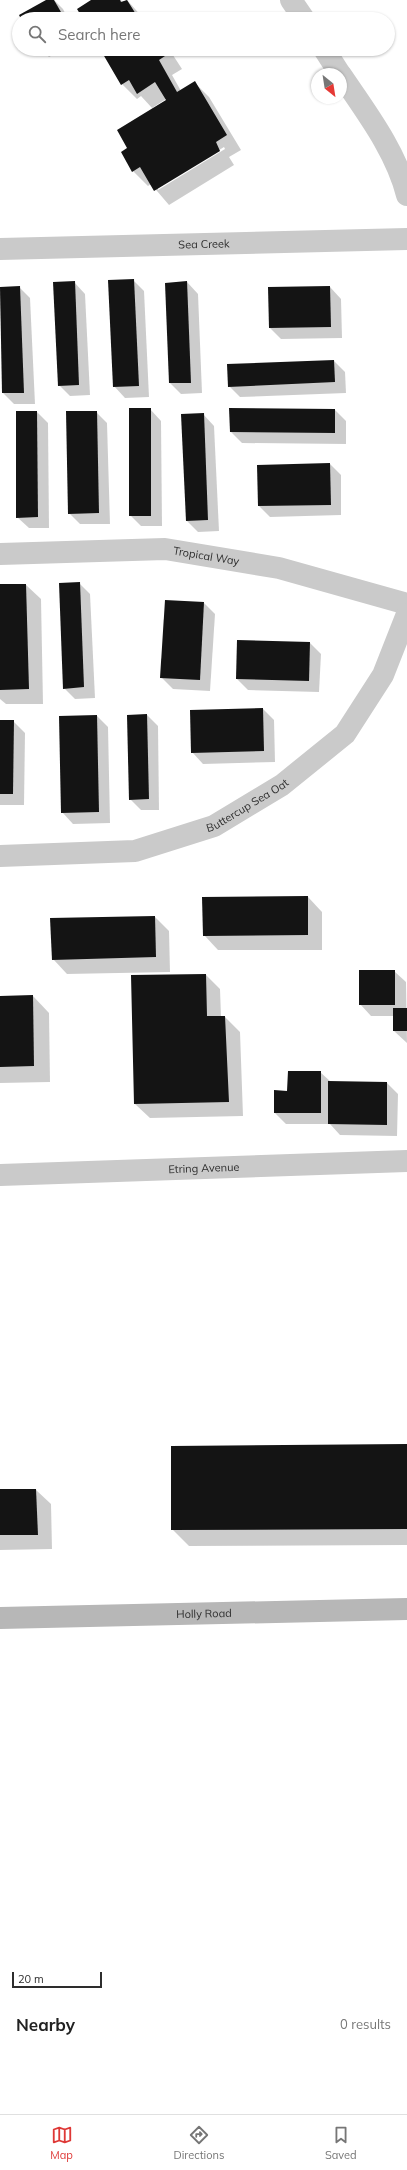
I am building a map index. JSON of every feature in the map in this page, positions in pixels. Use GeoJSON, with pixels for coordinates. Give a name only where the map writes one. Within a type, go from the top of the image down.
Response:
{"type":"FeatureCollection","features":[{"type":"Feature","properties":{"kind":"main road","name":"Holly Road"},"geometry":{"type":"LineString","coordinates":[[0,1618],[407,1609]]}},
{"type":"Feature","properties":{"kind":"street"},"geometry":{"type":"LineString","coordinates":[[291,0],[299,12]]}},
{"type":"Feature","properties":{"kind":"street"},"geometry":{"type":"LineString","coordinates":[[329,56],[337,68]]}},
{"type":"Feature","properties":{"kind":"street"},"geometry":{"type":"LineString","coordinates":[[347,83],[372,122],[403,179],[407,195]]}},
{"type":"Feature","properties":{"kind":"street","name":"Sea Creek"},"geometry":{"type":"LineString","coordinates":[[0,249],[407,239]]}},
{"type":"Feature","properties":{"kind":"street","name":"Tropical Way"},"geometry":{"type":"LineString","coordinates":[[0,554],[165,549],[279,568],[407,604]]}},
{"type":"Feature","properties":{"kind":"street","name":"Buttercup Sea Oat"},"geometry":{"type":"LineString","coordinates":[[0,856],[135,851],[214,826],[282,785],[345,734],[383,675],[407,614]]}},
{"type":"Feature","properties":{"kind":"street","name":"Etring Avenue"},"geometry":{"type":"LineString","coordinates":[[0,1175],[407,1161]]}},
{"type":"Feature","properties":{"kind":"building"},"geometry":{"type":"Polygon","coordinates":[[[46,0],[54,0],[61,12],[24,12],[46,0]]]}},
{"type":"Feature","properties":{"kind":"building"},"geometry":{"type":"Polygon","coordinates":[[[91,0],[120,0],[121,2],[127,0],[135,12],[79,12],[77,9],[91,0]]]}},
{"type":"Feature","properties":{"kind":"building"},"geometry":{"type":"Polygon","coordinates":[[[104,56],[165,56],[159,60],[177,92],[195,81],[227,135],[216,142],[220,151],[154,191],[140,167],[132,172],[121,152],[127,148],[117,130],[166,100],[155,82],[137,94],[129,80],[121,85],[104,56]]]}},
{"type":"Feature","properties":{"kind":"building"},"geometry":{"type":"Polygon","coordinates":[[[134,279],[139,386],[113,387],[108,280],[134,279]]]}},
{"type":"Feature","properties":{"kind":"building"},"geometry":{"type":"Polygon","coordinates":[[[75,281],[79,385],[58,386],[53,282],[75,281]]]}},
{"type":"Feature","properties":{"kind":"building"},"geometry":{"type":"Polygon","coordinates":[[[187,281],[191,383],[169,383],[165,283],[187,281]]]}},
{"type":"Feature","properties":{"kind":"building"},"geometry":{"type":"Polygon","coordinates":[[[20,286],[24,393],[2,393],[0,287],[20,286]]]}},
{"type":"Feature","properties":{"kind":"building"},"geometry":{"type":"Polygon","coordinates":[[[330,286],[331,327],[269,328],[268,287],[330,286]]]}},
{"type":"Feature","properties":{"kind":"building"},"geometry":{"type":"Polygon","coordinates":[[[334,360],[335,382],[228,387],[227,364],[334,360]]]}},
{"type":"Feature","properties":{"kind":"building"},"geometry":{"type":"Polygon","coordinates":[[[129,408],[151,408],[151,516],[129,516],[129,408]]]}},
{"type":"Feature","properties":{"kind":"building"},"geometry":{"type":"Polygon","coordinates":[[[229,408],[335,409],[335,433],[230,432],[229,408]]]}},
{"type":"Feature","properties":{"kind":"building"},"geometry":{"type":"Polygon","coordinates":[[[16,411],[37,411],[38,517],[16,518],[16,411]]]}},
{"type":"Feature","properties":{"kind":"building"},"geometry":{"type":"Polygon","coordinates":[[[66,411],[97,411],[99,513],[68,514],[66,411]]]}},
{"type":"Feature","properties":{"kind":"building"},"geometry":{"type":"Polygon","coordinates":[[[204,413],[208,520],[186,521],[181,414],[204,413]]]}},
{"type":"Feature","properties":{"kind":"building"},"geometry":{"type":"Polygon","coordinates":[[[330,463],[331,505],[258,506],[257,465],[330,463]]]}},
{"type":"Feature","properties":{"kind":"building"},"geometry":{"type":"Polygon","coordinates":[[[80,582],[84,687],[63,689],[59,583],[80,582]]]}},
{"type":"Feature","properties":{"kind":"building"},"geometry":{"type":"Polygon","coordinates":[[[0,584],[26,584],[29,689],[0,690],[0,584]]]}},
{"type":"Feature","properties":{"kind":"building"},"geometry":{"type":"Polygon","coordinates":[[[165,600],[204,602],[200,680],[160,678],[165,600]]]}},
{"type":"Feature","properties":{"kind":"building"},"geometry":{"type":"Polygon","coordinates":[[[237,640],[310,642],[309,681],[236,679],[237,640]]]}},
{"type":"Feature","properties":{"kind":"building"},"geometry":{"type":"Polygon","coordinates":[[[263,708],[264,751],[191,753],[190,710],[263,708]]]}},
{"type":"Feature","properties":{"kind":"building"},"geometry":{"type":"Polygon","coordinates":[[[147,714],[149,799],[129,800],[127,715],[147,714]]]}},
{"type":"Feature","properties":{"kind":"building"},"geometry":{"type":"Polygon","coordinates":[[[97,715],[99,812],[61,813],[59,716],[97,715]]]}},
{"type":"Feature","properties":{"kind":"building"},"geometry":{"type":"Polygon","coordinates":[[[0,720],[14,720],[13,794],[0,794],[0,720]]]}},
{"type":"Feature","properties":{"kind":"building"},"geometry":{"type":"Polygon","coordinates":[[[308,896],[308,935],[203,936],[202,897],[308,896]]]}},
{"type":"Feature","properties":{"kind":"building"},"geometry":{"type":"Polygon","coordinates":[[[155,916],[156,957],[52,960],[50,918],[155,916]]]}},
{"type":"Feature","properties":{"kind":"building"},"geometry":{"type":"Polygon","coordinates":[[[359,970],[395,970],[395,1005],[359,1005],[359,970]]]}},
{"type":"Feature","properties":{"kind":"building"},"geometry":{"type":"Polygon","coordinates":[[[206,974],[207,1016],[225,1016],[229,1102],[134,1104],[131,975],[206,974]]]}},
{"type":"Feature","properties":{"kind":"building"},"geometry":{"type":"Polygon","coordinates":[[[33,995],[34,1066],[0,1067],[0,996],[33,995]]]}},
{"type":"Feature","properties":{"kind":"building"},"geometry":{"type":"Polygon","coordinates":[[[393,1008],[407,1008],[407,1031],[393,1031],[393,1008]]]}},
{"type":"Feature","properties":{"kind":"building"},"geometry":{"type":"Polygon","coordinates":[[[288,1071],[321,1071],[321,1113],[274,1113],[274,1090],[287,1091],[288,1071]]]}},
{"type":"Feature","properties":{"kind":"building"},"geometry":{"type":"Polygon","coordinates":[[[328,1081],[387,1082],[387,1125],[328,1124],[328,1081]]]}},
{"type":"Feature","properties":{"kind":"building"},"geometry":{"type":"Polygon","coordinates":[[[407,1444],[407,1529],[171,1530],[171,1446],[407,1444]]]}},
{"type":"Feature","properties":{"kind":"building"},"geometry":{"type":"Polygon","coordinates":[[[0,1489],[36,1489],[38,1535],[0,1535],[0,1489]]]}}]}
